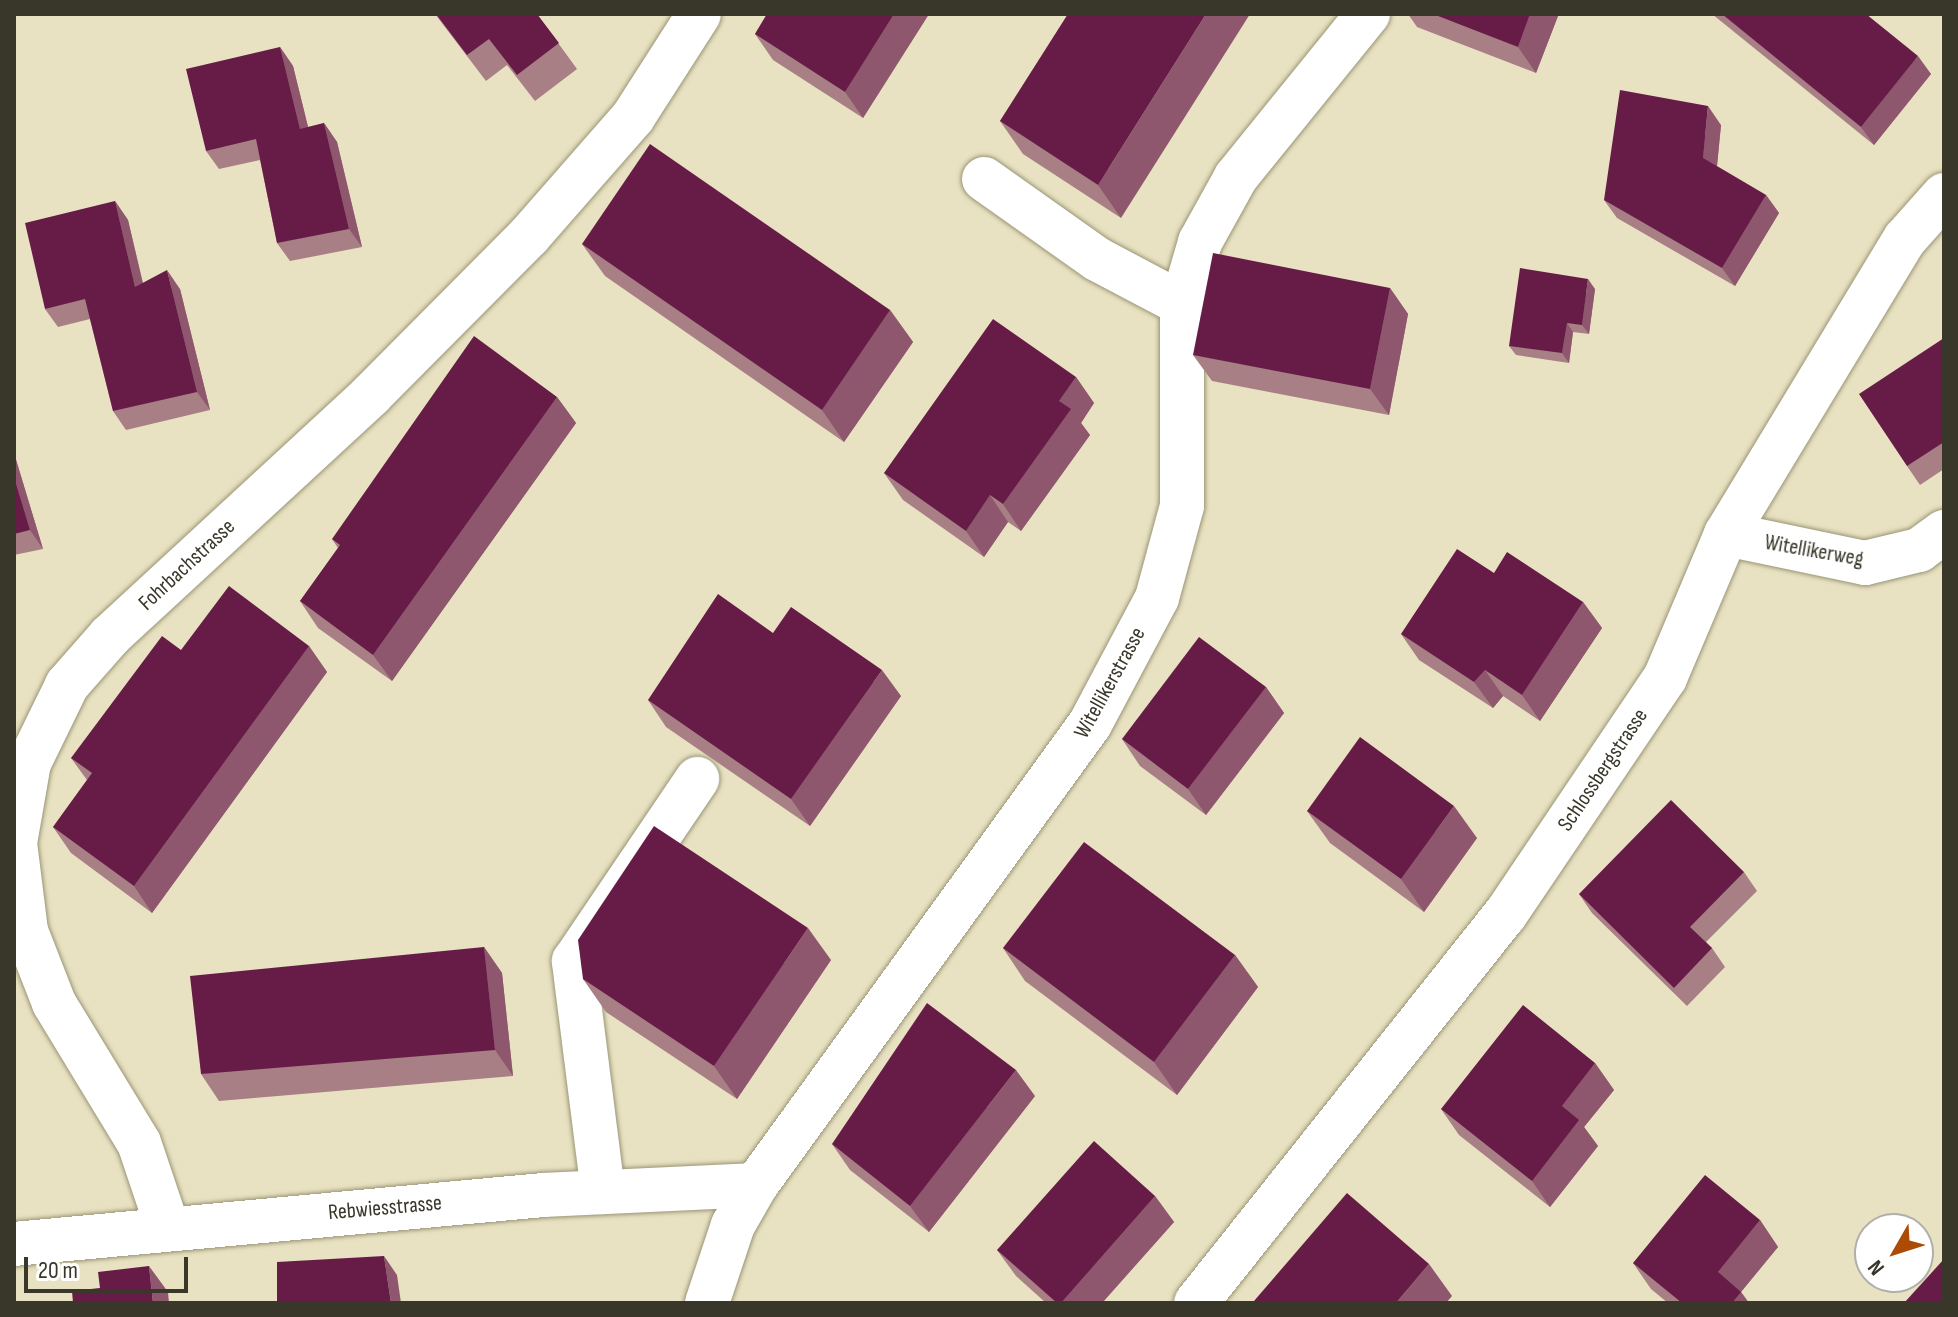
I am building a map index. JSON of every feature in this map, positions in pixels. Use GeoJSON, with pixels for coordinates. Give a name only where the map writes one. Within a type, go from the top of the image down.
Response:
{"type":"FeatureCollection","features":[{"type":"Feature","properties":{"kind":"street","name":"Fohrbachstrasse"},"geometry":{"type":"LineString","coordinates":[[167,1226],[139,1143],[54,1003],[26,931],[15,843],[29,763],[67,685],[110,636],[371,395],[529,236],[633,117],[699,14]]}},
{"type":"Feature","properties":{"kind":"street","name":"Witellikerstrasse"},"geometry":{"type":"LineString","coordinates":[[707,1303],[733,1225],[756,1185],[1090,724],[1157,598],[1182,506],[1182,304],[1200,242],[1236,177],[1368,14]]}},
{"type":"Feature","properties":{"kind":"street"},"geometry":{"type":"LineString","coordinates":[[984,179],[1097,259],[1182,304]]}},
{"type":"Feature","properties":{"kind":"street","name":"Schlossbergstrasse"},"geometry":{"type":"LineString","coordinates":[[1196,1303],[1505,915],[1665,678],[1726,534],[1905,239],[1944,195]]}},
{"type":"Feature","properties":{"kind":"street","name":"Witellikerweg"},"geometry":{"type":"LineString","coordinates":[[1726,534],[1865,563],[1919,550],[1944,532]]}},
{"type":"Feature","properties":{"kind":"street"},"geometry":{"type":"LineString","coordinates":[[603,1192],[574,961],[697,779]]}},
{"type":"Feature","properties":{"kind":"street","name":"Rebwiesstrasse"},"geometry":{"type":"LineString","coordinates":[[14,1244],[167,1226],[603,1192],[756,1185]]}},
{"type":"Feature","properties":{"kind":"building"},"geometry":{"type":"Polygon","coordinates":[[[436,14],[537,14],[559,43],[517,75],[489,39],[467,55],[436,14]]]}},
{"type":"Feature","properties":{"kind":"building"},"geometry":{"type":"Polygon","coordinates":[[[767,14],[894,14],[845,92],[755,34],[767,14]]]}},
{"type":"Feature","properties":{"kind":"building"},"geometry":{"type":"Polygon","coordinates":[[[1068,14],[1206,14],[1098,185],[1000,121],[1068,14]]]}},
{"type":"Feature","properties":{"kind":"building"},"geometry":{"type":"Polygon","coordinates":[[[1433,14],[1530,14],[1518,47],[1433,14]]]}},
{"type":"Feature","properties":{"kind":"building"},"geometry":{"type":"Polygon","coordinates":[[[1722,14],[1866,14],[1918,56],[1861,127],[1722,14]]]}},
{"type":"Feature","properties":{"kind":"building"},"geometry":{"type":"Polygon","coordinates":[[[280,47],[300,129],[324,123],[349,229],[277,243],[256,139],[206,151],[186,69],[280,47]]]}},
{"type":"Feature","properties":{"kind":"building"},"geometry":{"type":"Polygon","coordinates":[[[1620,90],[1708,106],[1703,158],[1766,195],[1722,268],[1604,200],[1620,90]]]}},
{"type":"Feature","properties":{"kind":"building"},"geometry":{"type":"Polygon","coordinates":[[[650,144],[890,310],[822,410],[582,244],[650,144]]]}},
{"type":"Feature","properties":{"kind":"building"},"geometry":{"type":"Polygon","coordinates":[[[115,201],[135,287],[167,270],[197,392],[113,411],[85,299],[45,309],[25,223],[115,201]]]}},
{"type":"Feature","properties":{"kind":"building"},"geometry":{"type":"Polygon","coordinates":[[[1213,253],[1390,288],[1370,389],[1193,355],[1213,253]]]}},
{"type":"Feature","properties":{"kind":"building"},"geometry":{"type":"Polygon","coordinates":[[[1520,268],[1588,279],[1582,325],[1567,323],[1562,353],[1509,346],[1520,268]]]}},
{"type":"Feature","properties":{"kind":"building"},"geometry":{"type":"Polygon","coordinates":[[[993,319],[1076,377],[1059,401],[1071,409],[1003,504],[990,495],[966,531],[884,473],[993,319]]]}},
{"type":"Feature","properties":{"kind":"building"},"geometry":{"type":"Polygon","coordinates":[[[474,336],[557,397],[373,655],[300,601],[340,545],[332,539],[474,336]]]}},
{"type":"Feature","properties":{"kind":"building"},"geometry":{"type":"Polygon","coordinates":[[[1944,338],[1944,442],[1907,466],[1859,394],[1944,338]]]}},
{"type":"Feature","properties":{"kind":"building"},"geometry":{"type":"Polygon","coordinates":[[[14,477],[30,530],[14,534],[14,477]]]}},
{"type":"Feature","properties":{"kind":"building"},"geometry":{"type":"Polygon","coordinates":[[[1457,549],[1494,573],[1507,552],[1583,602],[1522,695],[1485,670],[1474,682],[1401,634],[1457,549]]]}},
{"type":"Feature","properties":{"kind":"building"},"geometry":{"type":"Polygon","coordinates":[[[229,586],[309,646],[134,886],[53,827],[92,773],[71,758],[162,636],[181,650],[229,586]]]}},
{"type":"Feature","properties":{"kind":"building"},"geometry":{"type":"Polygon","coordinates":[[[718,594],[773,633],[791,607],[882,670],[791,799],[648,700],[718,594]]]}},
{"type":"Feature","properties":{"kind":"building"},"geometry":{"type":"Polygon","coordinates":[[[1199,637],[1266,687],[1188,789],[1122,739],[1199,637]]]}},
{"type":"Feature","properties":{"kind":"building"},"geometry":{"type":"Polygon","coordinates":[[[1360,737],[1454,806],[1401,879],[1307,811],[1360,737]]]}},
{"type":"Feature","properties":{"kind":"building"},"geometry":{"type":"Polygon","coordinates":[[[1671,800],[1744,872],[1690,927],[1712,948],[1674,988],[1579,894],[1671,800]]]}},
{"type":"Feature","properties":{"kind":"building"},"geometry":{"type":"Polygon","coordinates":[[[654,826],[808,928],[714,1066],[583,979],[578,940],[654,826]]]}},
{"type":"Feature","properties":{"kind":"building"},"geometry":{"type":"Polygon","coordinates":[[[1084,842],[1235,955],[1154,1062],[1003,948],[1084,842]]]}},
{"type":"Feature","properties":{"kind":"building"},"geometry":{"type":"Polygon","coordinates":[[[484,947],[495,1050],[201,1074],[190,976],[484,947]]]}},
{"type":"Feature","properties":{"kind":"building"},"geometry":{"type":"Polygon","coordinates":[[[927,1003],[1016,1070],[910,1206],[832,1144],[927,1003]]]}},
{"type":"Feature","properties":{"kind":"building"},"geometry":{"type":"Polygon","coordinates":[[[1523,1005],[1595,1063],[1562,1106],[1579,1120],[1532,1181],[1441,1109],[1523,1005]]]}},
{"type":"Feature","properties":{"kind":"building"},"geometry":{"type":"Polygon","coordinates":[[[1094,1141],[1155,1196],[1061,1303],[1057,1303],[997,1250],[1094,1141]]]}},
{"type":"Feature","properties":{"kind":"building"},"geometry":{"type":"Polygon","coordinates":[[[1705,1175],[1760,1220],[1718,1272],[1741,1292],[1732,1303],[1682,1303],[1633,1263],[1705,1175]]]}},
{"type":"Feature","properties":{"kind":"building"},"geometry":{"type":"Polygon","coordinates":[[[1347,1193],[1429,1264],[1396,1303],[1256,1303],[1254,1301],[1347,1193]]]}},
{"type":"Feature","properties":{"kind":"building"},"geometry":{"type":"Polygon","coordinates":[[[384,1256],[391,1303],[277,1303],[277,1262],[384,1256]]]}},
{"type":"Feature","properties":{"kind":"building"},"geometry":{"type":"Polygon","coordinates":[[[1944,1259],[1944,1303],[1904,1303],[1913,1293],[1934,1293],[1934,1270],[1944,1259]]]}},
{"type":"Feature","properties":{"kind":"building"},"geometry":{"type":"Polygon","coordinates":[[[149,1266],[153,1303],[73,1303],[72,1291],[100,1288],[98,1272],[149,1266]]]}}]}
